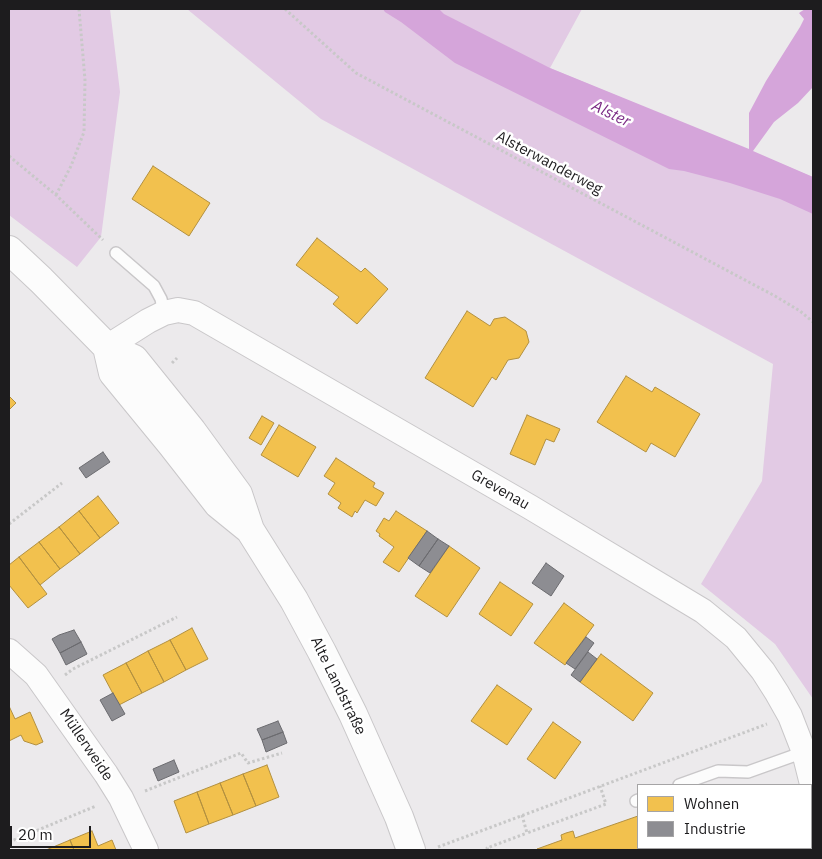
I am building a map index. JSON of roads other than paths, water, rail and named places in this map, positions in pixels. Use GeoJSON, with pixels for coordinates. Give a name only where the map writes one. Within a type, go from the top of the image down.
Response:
{"type":"FeatureCollection","features":[{"type":"Feature","properties":{"kind":"main road"},"geometry":{"type":"LineString","coordinates":[[9,250],[107,347]]}},
{"type":"Feature","properties":{"kind":"main road","name":"Alte Landstraße"},"geometry":{"type":"LineString","coordinates":[[107,347],[113,374],[218,504],[250,530],[294,600],[322,652],[384,782],[411,850]]}},
{"type":"Feature","properties":{"kind":"street","name":"Grevenau"},"geometry":{"type":"LineString","coordinates":[[107,347],[164,313],[178,310],[194,313],[530,507],[703,611],[736,638],[763,671],[777,692],[790,716],[804,752],[813,788]]}},
{"type":"Feature","properties":{"kind":"street","name":"Müllerweide"},"geometry":{"type":"LineString","coordinates":[[9,651],[36,675],[106,774],[121,798],[146,850]]}},
{"type":"Feature","properties":{"kind":"lane"},"geometry":{"type":"LineString","coordinates":[[116,253],[154,286],[161,299],[164,313]]}},
{"type":"Feature","properties":{"kind":"lane"},"geometry":{"type":"LineString","coordinates":[[682,784],[718,771],[748,772],[804,752]]}},
{"type":"Feature","properties":{"kind":"water","name":"Alster"},"geometry":{"type":"Polygon","coordinates":[[[383,9],[439,9],[444,14],[550,68],[749,149],[749,113],[804,19],[799,13],[805,9],[813,9],[813,87],[798,103],[774,122],[753,151],[813,177],[813,214],[780,199],[730,183],[669,169],[455,63],[383,9]]]}}]}
